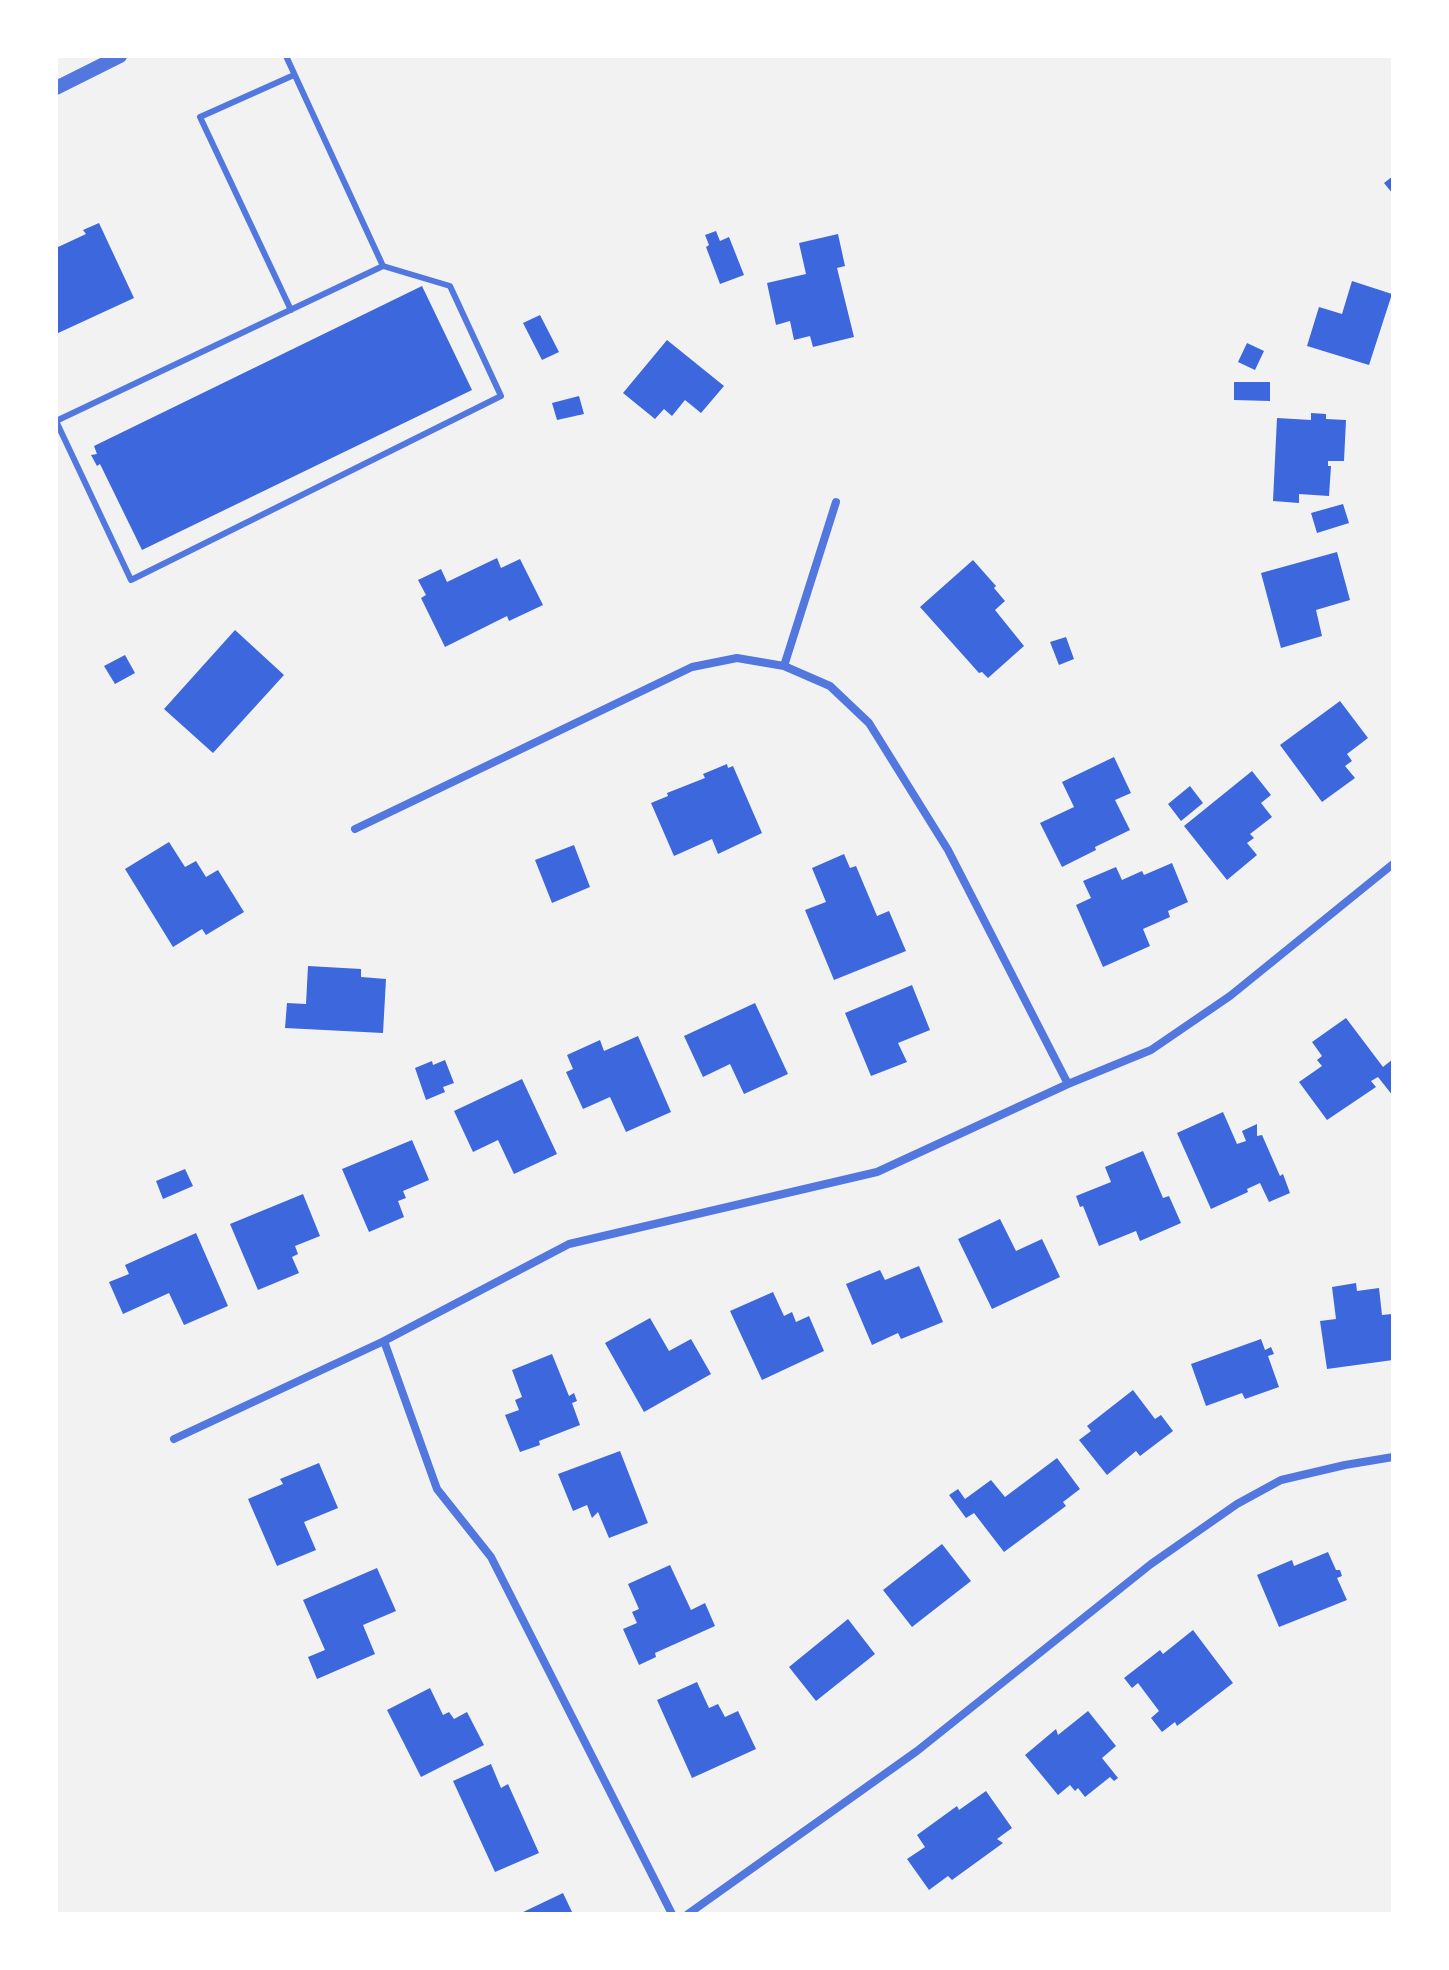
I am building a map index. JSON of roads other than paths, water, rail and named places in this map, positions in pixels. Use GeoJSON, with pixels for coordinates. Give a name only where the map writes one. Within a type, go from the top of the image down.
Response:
{"type":"FeatureCollection","features":[{"type":"Feature","properties":{"kind":"street"},"geometry":{"type":"LineString","coordinates":[[56,88],[120,56]]}},
{"type":"Feature","properties":{"kind":"street"},"geometry":{"type":"LineString","coordinates":[[784,666],[836,502]]}},
{"type":"Feature","properties":{"kind":"street"},"geometry":{"type":"LineString","coordinates":[[355,829],[692,667],[737,658],[784,666],[830,686],[869,723],[948,850],[1068,1084]]}},
{"type":"Feature","properties":{"kind":"street"},"geometry":{"type":"LineString","coordinates":[[174,1439],[384,1341],[569,1244],[877,1172],[1068,1084],[1151,1050],[1230,996],[1393,864]]}},
{"type":"Feature","properties":{"kind":"street"},"geometry":{"type":"LineString","coordinates":[[384,1341],[437,1489],[491,1557],[672,1914]]}},
{"type":"Feature","properties":{"kind":"street"},"geometry":{"type":"LineString","coordinates":[[688,1914],[917,1751],[1151,1564],[1237,1504],[1281,1480],[1393,1457]]}},
{"type":"Feature","properties":{"kind":"lane"},"geometry":{"type":"LineString","coordinates":[[286,56],[383,266]]}},
{"type":"Feature","properties":{"kind":"lane"},"geometry":{"type":"LineString","coordinates":[[291,310],[200,117],[294,75]]}},
{"type":"Feature","properties":{"kind":"lane"},"geometry":{"type":"LineString","coordinates":[[383,266],[450,286],[501,396],[131,580],[56,421],[291,310],[383,266]]}}]}
